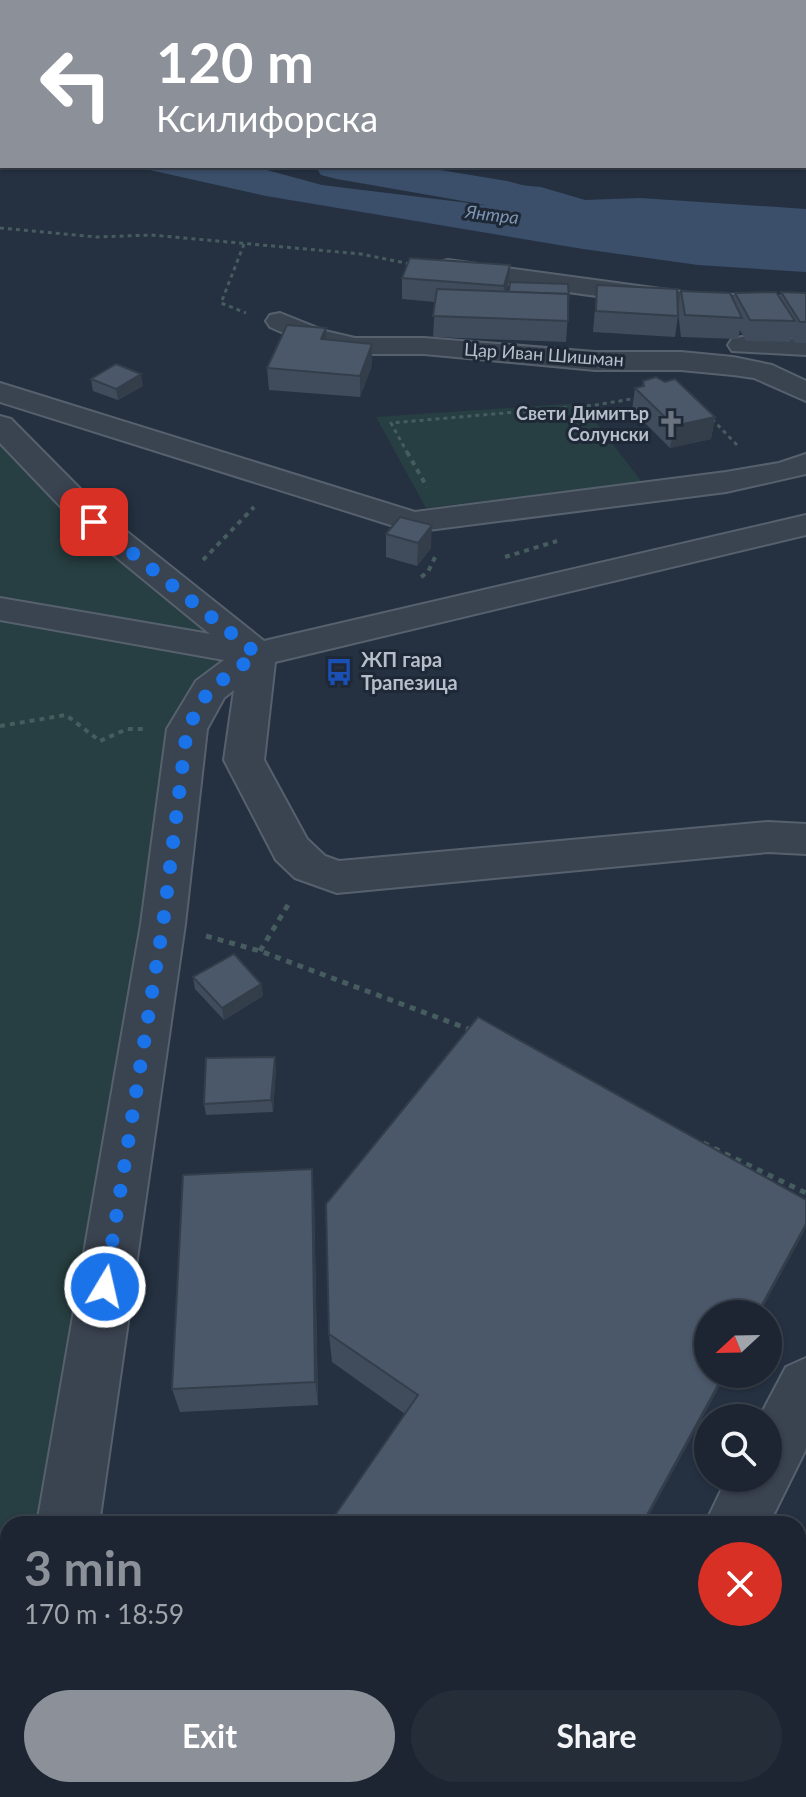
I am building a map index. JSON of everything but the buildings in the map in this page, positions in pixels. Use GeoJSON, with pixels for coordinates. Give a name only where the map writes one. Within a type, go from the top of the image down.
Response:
{"type":"FeatureCollection","features":[{"type":"Feature","properties":{"kind":"street"},"geometry":{"type":"LineString","coordinates":[[410,264],[690,301],[806,306]]}},
{"type":"Feature","properties":{"kind":"street","name":"Цар Иван Шишман"},"geometry":{"type":"LineString","coordinates":[[280,321],[316,337],[355,346],[424,346],[595,361],[681,361],[733,366],[762,371],[806,392]]}},
{"type":"Feature","properties":{"kind":"street"},"geometry":{"type":"LineString","coordinates":[[742,345],[806,347]]}},
{"type":"Feature","properties":{"kind":"street"},"geometry":{"type":"LineString","coordinates":[[0,392],[313,492],[423,509],[726,482],[787,471],[806,463]]}},
{"type":"Feature","properties":{"kind":"street"},"geometry":{"type":"LineString","coordinates":[[0,425],[94,522],[257,654]]}},
{"type":"Feature","properties":{"kind":"street"},"geometry":{"type":"LineString","coordinates":[[0,609],[257,654],[806,525]]}},
{"type":"Feature","properties":{"kind":"street"},"geometry":{"type":"LineString","coordinates":[[69,1516],[163,924],[187,729],[209,690],[257,654]]}},
{"type":"Feature","properties":{"kind":"street"},"geometry":{"type":"LineString","coordinates":[[257,654],[244,760],[291,849],[310,867],[337,877],[768,837],[806,839]]}},
{"type":"Feature","properties":{"kind":"street"},"geometry":{"type":"LineString","coordinates":[[782,1434],[806,1387]]}},
{"type":"Feature","properties":{"kind":"street"},"geometry":{"type":"LineString","coordinates":[[740,1516],[753,1492]]}},
{"type":"Feature","properties":{"kind":"path"},"geometry":{"type":"LineString","coordinates":[[0,228],[97,237],[151,235],[361,254],[410,264]]}},
{"type":"Feature","properties":{"kind":"path"},"geometry":{"type":"LineString","coordinates":[[244,244],[221,303],[280,321]]}},
{"type":"Feature","properties":{"kind":"path"},"geometry":{"type":"LineString","coordinates":[[423,509],[391,423],[596,405],[641,398]]}},
{"type":"Feature","properties":{"kind":"path"},"geometry":{"type":"LineString","coordinates":[[707,414],[735,441]]}},
{"type":"Feature","properties":{"kind":"path"},"geometry":{"type":"LineString","coordinates":[[176,590],[255,505],[313,492]]}},
{"type":"Feature","properties":{"kind":"path"},"geometry":{"type":"LineString","coordinates":[[419,578],[428,572],[436,555]]}},
{"type":"Feature","properties":{"kind":"path"},"geometry":{"type":"LineString","coordinates":[[0,726],[66,715],[100,741],[127,729],[187,729]]}},
{"type":"Feature","properties":{"kind":"path"},"geometry":{"type":"LineString","coordinates":[[260,951],[310,867]]}},
{"type":"Feature","properties":{"kind":"path"},"geometry":{"type":"LineString","coordinates":[[163,924],[260,951],[474,1031]]}},
{"type":"Feature","properties":{"kind":"path"},"geometry":{"type":"LineString","coordinates":[[695,1139],[806,1193]]}},
{"type":"Feature","properties":{"kind":"green space"},"geometry":{"type":"Polygon","coordinates":[[[581,403],[642,482],[426,508],[376,417],[581,403]]]}},
{"type":"Feature","properties":{"kind":"green space"},"geometry":{"type":"Polygon","coordinates":[[[0,425],[257,654],[209,690],[69,1516],[0,1516],[0,425]]]}},
{"type":"Feature","properties":{"kind":"water","name":"Янтра"},"geometry":{"type":"Polygon","coordinates":[[[141,168],[259,168],[322,185],[485,205],[497,201],[435,186],[442,181],[487,182],[541,187],[585,200],[640,198],[806,209],[806,272],[698,265],[583,249],[266,196],[141,168]]]}},
{"type":"Feature","properties":{"kind":"waterway"},"geometry":{"type":"LineString","coordinates":[[349,168],[507,195],[551,207]]}},
{"type":"Feature","properties":{"kind":"place","name":"Свети Димитър Солунски"},"geometry":{"type":"Point","coordinates":[671,424]}},
{"type":"Feature","properties":{"kind":"place","name":"ЖП гара Трапезица"},"geometry":{"type":"Point","coordinates":[339,672]}},
{"type":"Feature","properties":{"kind":"route"},"geometry":{"type":"LineString","coordinates":[[94,522],[257,654],[209,690],[187,729],[163,924],[105,1287]]}}]}
